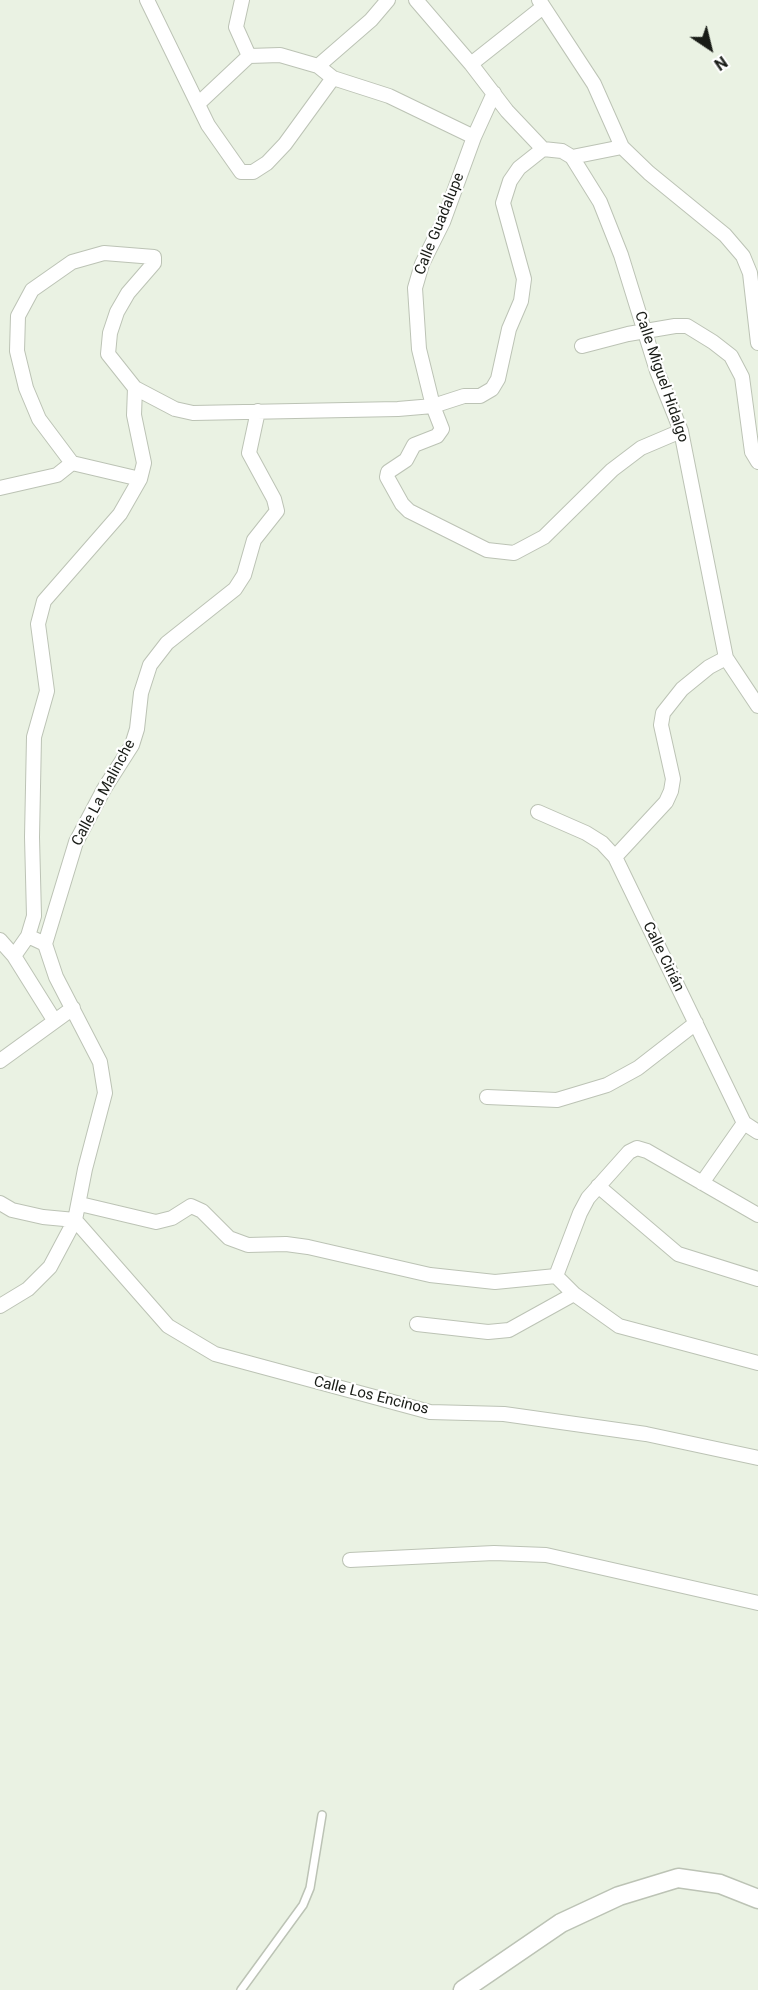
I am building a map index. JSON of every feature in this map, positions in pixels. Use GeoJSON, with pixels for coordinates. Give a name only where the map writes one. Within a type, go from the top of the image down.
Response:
{"type":"FeatureCollection","features":[{"type":"Feature","properties":{"kind":"street"},"geometry":{"type":"LineString","coordinates":[[147,0],[173,58],[199,103],[208,125],[241,172],[253,172],[267,163],[285,144],[333,78]]}},
{"type":"Feature","properties":{"kind":"street"},"geometry":{"type":"LineString","coordinates":[[242,0],[236,27],[249,56]]}},
{"type":"Feature","properties":{"kind":"street"},"geometry":{"type":"LineString","coordinates":[[318,66],[370,20],[388,0]]}},
{"type":"Feature","properties":{"kind":"street"},"geometry":{"type":"LineString","coordinates":[[416,0],[543,149],[562,151],[572,158],[622,147]]}},
{"type":"Feature","properties":{"kind":"street"},"geometry":{"type":"LineString","coordinates":[[471,64],[541,4],[594,84],[622,147],[649,173],[725,235],[743,256],[750,273],[758,343]]}},
{"type":"Feature","properties":{"kind":"street"},"geometry":{"type":"LineString","coordinates":[[199,103],[249,56],[279,55],[318,66],[333,78],[389,96],[474,137]]}},
{"type":"Feature","properties":{"kind":"street","name":"Calle Guadalupe"},"geometry":{"type":"LineString","coordinates":[[494,93],[474,137],[442,222],[422,264],[415,288],[419,349],[433,406],[442,429],[440,433],[414,445],[406,460],[388,472],[387,477],[409,512],[487,550],[514,553],[544,537],[612,470],[641,448],[681,430]]}},
{"type":"Feature","properties":{"kind":"street"},"geometry":{"type":"LineString","coordinates":[[140,479],[72,463],[39,419],[26,388],[17,351],[18,316],[32,290],[72,262],[104,253],[149,256],[155,260],[128,293],[117,312],[110,333],[108,354],[135,388],[175,409],[193,413],[398,409],[433,406],[464,396],[480,396],[492,389],[498,379],[510,329],[521,301],[524,279],[503,203],[510,181],[519,168],[543,149]]}},
{"type":"Feature","properties":{"kind":"street","name":"Calle Miguel Hidalgo"},"geometry":{"type":"LineString","coordinates":[[572,158],[600,202],[621,255],[645,332],[681,430],[726,658],[758,706]]}},
{"type":"Feature","properties":{"kind":"street"},"geometry":{"type":"LineString","coordinates":[[582,346],[645,332],[687,326],[731,356],[742,377],[752,452],[758,462]]}},
{"type":"Feature","properties":{"kind":"street"},"geometry":{"type":"LineString","coordinates":[[14,956],[28,936],[34,916],[32,837],[34,737],[47,691],[38,624],[44,601],[120,514],[140,479],[144,463],[134,415],[135,388]]}},
{"type":"Feature","properties":{"kind":"street","name":"Calle La Malinche"},"geometry":{"type":"LineString","coordinates":[[45,944],[76,842],[104,789],[132,745],[137,729],[141,693],[150,665],[167,643],[235,589],[244,575],[254,540],[277,511],[274,499],[249,453],[258,411]]}},
{"type":"Feature","properties":{"kind":"street"},"geometry":{"type":"LineString","coordinates":[[0,488],[57,476],[72,463]]}},
{"type":"Feature","properties":{"kind":"street"},"geometry":{"type":"LineString","coordinates":[[615,857],[666,802],[671,791],[671,771],[661,725],[663,713],[682,689],[709,667],[726,658]]}},
{"type":"Feature","properties":{"kind":"street","name":"Calle Cirián"},"geometry":{"type":"LineString","coordinates":[[538,812],[586,833],[602,843],[615,857],[744,1123]]}},
{"type":"Feature","properties":{"kind":"street"},"geometry":{"type":"LineString","coordinates":[[0,1306],[28,1289],[50,1267],[75,1220],[80,1204],[85,1169],[105,1093],[100,1062],[56,977],[45,944],[28,936]]}},
{"type":"Feature","properties":{"kind":"street"},"geometry":{"type":"LineString","coordinates":[[0,940],[14,956],[54,1020]]}},
{"type":"Feature","properties":{"kind":"street"},"geometry":{"type":"LineString","coordinates":[[0,1061],[73,1008]]}},
{"type":"Feature","properties":{"kind":"street"},"geometry":{"type":"LineString","coordinates":[[487,1097],[557,1100],[607,1085],[638,1068],[696,1023]]}},
{"type":"Feature","properties":{"kind":"street"},"geometry":{"type":"LineString","coordinates":[[702,1183],[744,1123],[758,1132]]}},
{"type":"Feature","properties":{"kind":"street"},"geometry":{"type":"LineString","coordinates":[[556,1276],[580,1213],[598,1186],[629,1152],[637,1148],[647,1151],[758,1215]]}},
{"type":"Feature","properties":{"kind":"street"},"geometry":{"type":"LineString","coordinates":[[598,1186],[645,1229],[678,1254],[758,1279]]}},
{"type":"Feature","properties":{"kind":"street"},"geometry":{"type":"LineString","coordinates":[[0,1203],[12,1210],[33,1215],[75,1220]]}},
{"type":"Feature","properties":{"kind":"street"},"geometry":{"type":"LineString","coordinates":[[80,1204],[156,1222],[172,1218],[191,1206],[202,1211],[229,1238],[248,1245],[308,1247],[430,1275],[495,1282],[556,1276]]}},
{"type":"Feature","properties":{"kind":"street","name":"Calle Los Encinos"},"geometry":{"type":"LineString","coordinates":[[75,1220],[168,1326],[215,1354],[430,1412],[504,1414],[611,1429],[758,1458]]}},
{"type":"Feature","properties":{"kind":"street"},"geometry":{"type":"LineString","coordinates":[[556,1276],[574,1294],[619,1326],[758,1363]]}},
{"type":"Feature","properties":{"kind":"street"},"geometry":{"type":"LineString","coordinates":[[417,1324],[488,1332],[509,1330],[574,1294]]}},
{"type":"Feature","properties":{"kind":"street"},"geometry":{"type":"LineString","coordinates":[[350,1560],[494,1553],[546,1555],[758,1603]]}},
{"type":"Feature","properties":{"kind":"street"},"geometry":{"type":"LineString","coordinates":[[463,1990],[561,1923],[619,1896],[678,1878],[720,1884],[758,1899]]}},
{"type":"Feature","properties":{"kind":"lane"},"geometry":{"type":"LineString","coordinates":[[241,1990],[303,1905],[310,1887],[322,1815]]}}]}
